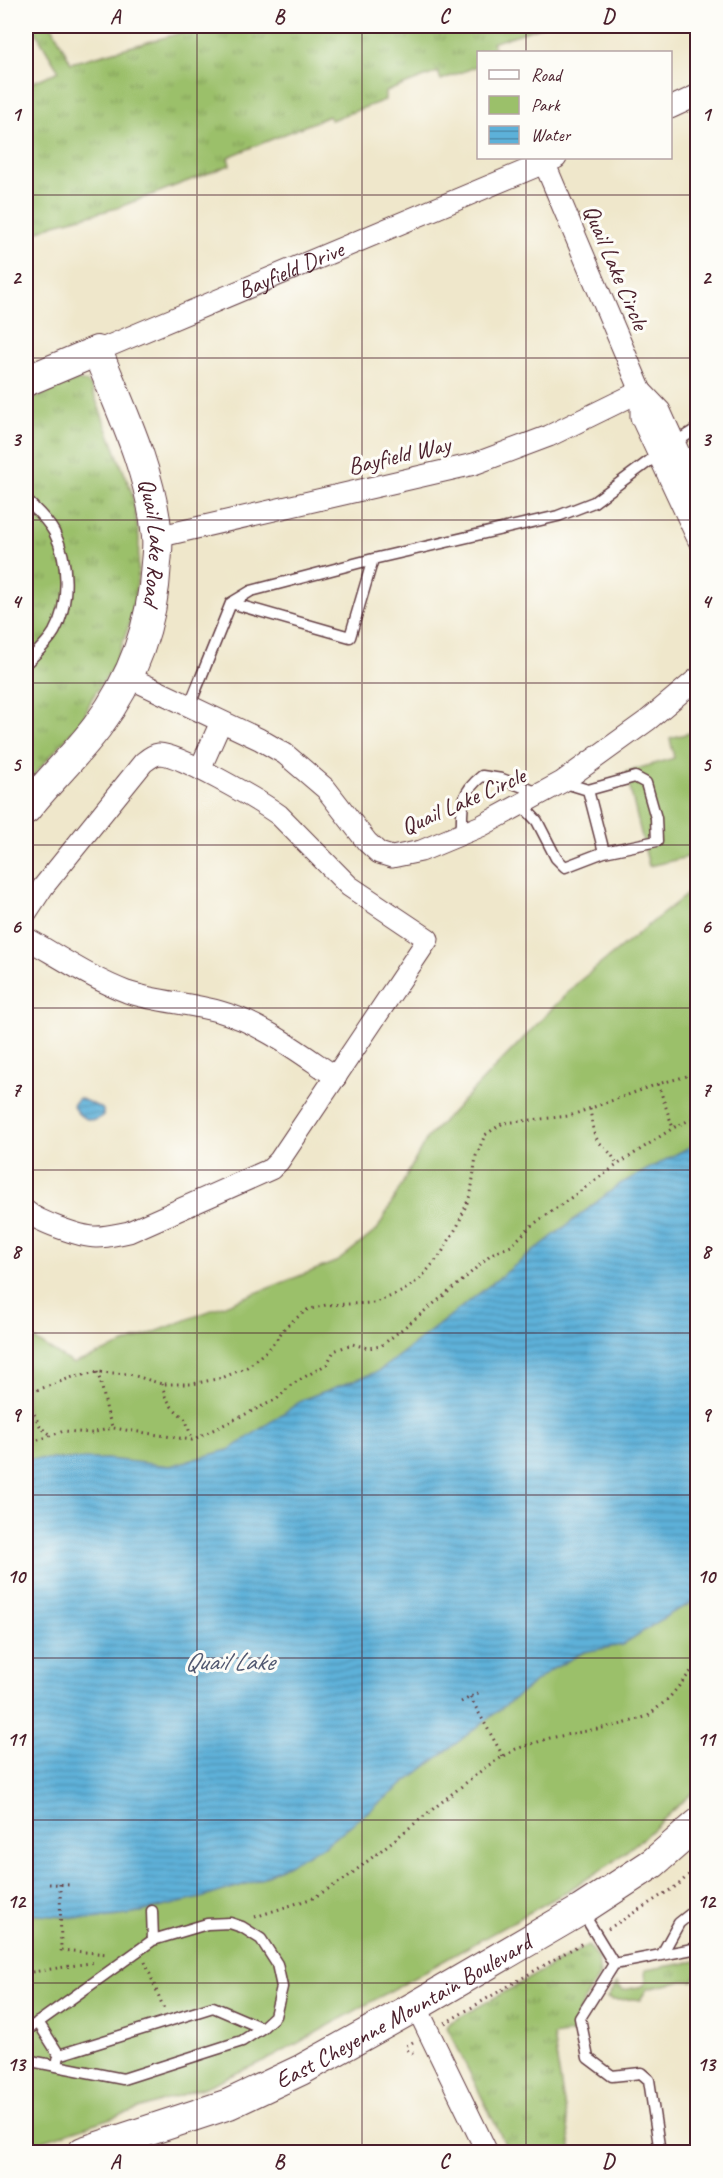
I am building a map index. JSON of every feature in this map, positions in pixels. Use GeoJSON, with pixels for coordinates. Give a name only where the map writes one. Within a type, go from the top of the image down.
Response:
{"type":"FeatureCollection","features":[{"type":"Feature","properties":{"kind":"street"},"geometry":{"type":"LineString","coordinates":[[672,107],[698,95]]}},
{"type":"Feature","properties":{"kind":"street","name":"Bayfield Drive"},"geometry":{"type":"LineString","coordinates":[[26,381],[550,160]]}},
{"type":"Feature","properties":{"kind":"street","name":"Quail Lake Circle"},"geometry":{"type":"LineString","coordinates":[[550,160],[641,391],[660,411],[666,449],[698,539]]}},
{"type":"Feature","properties":{"kind":"street","name":"Quail Lake Road"},"geometry":{"type":"LineString","coordinates":[[26,809],[97,728],[128,677],[140,651],[156,574],[158,537],[147,482],[97,351]]}},
{"type":"Feature","properties":{"kind":"street","name":"Bayfield Way"},"geometry":{"type":"LineString","coordinates":[[158,537],[474,464],[549,436],[641,391]]}},
{"type":"Feature","properties":{"kind":"street","name":"Quail Lake Circle"},"geometry":{"type":"LineString","coordinates":[[666,449],[698,495]]}},
{"type":"Feature","properties":{"kind":"street","name":"Quail Lake Circle"},"geometry":{"type":"LineString","coordinates":[[128,677],[259,739],[285,754],[326,789],[367,842],[379,853],[392,857],[406,856],[462,834],[542,794],[648,720],[698,678]]}},
{"type":"Feature","properties":{"kind":"street"},"geometry":{"type":"LineString","coordinates":[[200,769],[221,722]]}},
{"type":"Feature","properties":{"kind":"street"},"geometry":{"type":"LineString","coordinates":[[26,913],[43,887],[143,763],[152,756],[161,754],[200,769],[279,815],[349,886],[428,939],[279,1161],[271,1169],[129,1232],[109,1237],[93,1237],[41,1221],[26,1211]]}},
{"type":"Feature","properties":{"kind":"street"},"geometry":{"type":"LineString","coordinates":[[26,938],[127,992],[221,1012],[243,1020],[271,1034],[336,1077]]}},
{"type":"Feature","properties":{"kind":"street","name":"East Cheyenne Mountain Boulevard"},"geometry":{"type":"LineString","coordinates":[[83,2152],[229,2104],[301,2070],[581,1910],[653,1863],[698,1824]]}},
{"type":"Feature","properties":{"kind":"street"},"geometry":{"type":"LineString","coordinates":[[416,2006],[487,2152]]}},
{"type":"Feature","properties":{"kind":"lane"},"geometry":{"type":"LineString","coordinates":[[189,706],[231,603],[251,591],[567,513],[594,502],[698,428]]}},
{"type":"Feature","properties":{"kind":"lane"},"geometry":{"type":"LineString","coordinates":[[26,500],[53,531],[61,548],[65,588],[62,612],[53,632],[26,663]]}},
{"type":"Feature","properties":{"kind":"lane"},"geometry":{"type":"LineString","coordinates":[[231,603],[350,637],[373,560]]}},
{"type":"Feature","properties":{"kind":"lane"},"geometry":{"type":"LineString","coordinates":[[462,834],[462,803],[469,786],[482,776],[502,779],[542,794]]}},
{"type":"Feature","properties":{"kind":"lane"},"geometry":{"type":"LineString","coordinates":[[522,805],[537,821],[556,858],[565,867],[604,852],[657,841],[653,810],[646,783],[635,777],[588,790],[562,782]]}},
{"type":"Feature","properties":{"kind":"lane"},"geometry":{"type":"LineString","coordinates":[[588,790],[604,852]]}},
{"type":"Feature","properties":{"kind":"lane"},"geometry":{"type":"LineString","coordinates":[[662,1954],[679,1923],[698,1908]]}},
{"type":"Feature","properties":{"kind":"lane"},"geometry":{"type":"LineString","coordinates":[[581,1910],[614,1964]]}},
{"type":"Feature","properties":{"kind":"lane"},"geometry":{"type":"LineString","coordinates":[[152,1911],[153,1940]]}},
{"type":"Feature","properties":{"kind":"lane"},"geometry":{"type":"LineString","coordinates":[[26,2031],[153,1940],[207,1924],[230,1923],[242,1927],[261,1939],[278,1964],[282,1987],[275,2016],[242,2041],[123,2079],[58,2060],[26,2060]]}},
{"type":"Feature","properties":{"kind":"lane"},"geometry":{"type":"LineString","coordinates":[[660,2152],[649,2080],[641,2073],[612,2076],[588,2058],[580,2018],[614,1964],[698,1948]]}},
{"type":"Feature","properties":{"kind":"lane"},"geometry":{"type":"LineString","coordinates":[[58,2060],[213,2007],[262,2028]]}},
{"type":"Feature","properties":{"kind":"lane"},"geometry":{"type":"LineString","coordinates":[[38,2022],[58,2060]]}},
{"type":"Feature","properties":{"kind":"path"},"geometry":{"type":"LineString","coordinates":[[26,1394],[73,1377],[97,1372],[129,1374],[162,1384],[192,1384],[222,1378],[247,1367],[271,1347],[286,1326],[307,1310],[326,1305],[375,1303],[403,1291],[421,1278],[441,1254],[458,1225],[471,1193],[476,1156],[485,1135],[503,1123],[569,1116],[658,1084],[698,1073]]}},
{"type":"Feature","properties":{"kind":"path"},"geometry":{"type":"LineString","coordinates":[[658,1084],[673,1128]]}},
{"type":"Feature","properties":{"kind":"path"},"geometry":{"type":"LineString","coordinates":[[590,1109],[598,1142],[610,1150],[617,1165]]}},
{"type":"Feature","properties":{"kind":"path"},"geometry":{"type":"LineString","coordinates":[[26,1441],[38,1440],[64,1431],[91,1433],[113,1428],[192,1440],[277,1399],[291,1385],[327,1364],[334,1352],[352,1344],[368,1348],[381,1346],[462,1281],[491,1254],[511,1246],[531,1226],[617,1165],[673,1128],[698,1116]]}},
{"type":"Feature","properties":{"kind":"path"},"geometry":{"type":"LineString","coordinates":[[97,1372],[104,1390],[106,1414],[113,1428]]}},
{"type":"Feature","properties":{"kind":"path"},"geometry":{"type":"LineString","coordinates":[[162,1384],[165,1396],[172,1407],[186,1420],[192,1440]]}},
{"type":"Feature","properties":{"kind":"path"},"geometry":{"type":"LineString","coordinates":[[26,1398],[41,1428],[50,1434]]}},
{"type":"Feature","properties":{"kind":"path"},"geometry":{"type":"LineString","coordinates":[[230,1923],[267,1914],[313,1898],[345,1879],[487,1766],[516,1749],[550,1738],[623,1724],[648,1716],[669,1698],[698,1663]]}},
{"type":"Feature","properties":{"kind":"path"},"geometry":{"type":"LineString","coordinates":[[461,1702],[480,1692]]}},
{"type":"Feature","properties":{"kind":"path"},"geometry":{"type":"LineString","coordinates":[[470,1697],[504,1756]]}},
{"type":"Feature","properties":{"kind":"path"},"geometry":{"type":"LineString","coordinates":[[406,2046],[597,1936],[678,1885],[698,1866]]}},
{"type":"Feature","properties":{"kind":"path"},"geometry":{"type":"LineString","coordinates":[[49,1884],[70,1885]]}},
{"type":"Feature","properties":{"kind":"path"},"geometry":{"type":"LineString","coordinates":[[26,1973],[84,1965],[112,1958],[110,1954],[61,1950],[60,1884]]}},
{"type":"Feature","properties":{"kind":"path"},"geometry":{"type":"LineString","coordinates":[[139,1950],[165,2014]]}},
{"type":"Feature","properties":{"kind":"green space"},"geometry":{"type":"Polygon","coordinates":[[[32,26],[52,26],[71,63],[206,26],[543,26],[492,43],[496,51],[477,51],[477,66],[441,80],[438,72],[385,92],[385,100],[331,120],[329,116],[228,157],[230,165],[117,208],[55,224],[26,237],[26,85],[59,71],[32,26]]]}},
{"type":"Feature","properties":{"kind":"green space"},"geometry":{"type":"Polygon","coordinates":[[[77,380],[87,382],[91,387],[132,493],[139,538],[138,575],[132,617],[114,666],[92,698],[83,719],[26,784],[26,402],[77,380]]]}},
{"type":"Feature","properties":{"kind":"green space"},"geometry":{"type":"Polygon","coordinates":[[[697,731],[698,834],[693,836],[697,855],[649,866],[626,772],[674,758],[670,738],[697,731]]]}},
{"type":"Feature","properties":{"kind":"green space"},"geometry":{"type":"Polygon","coordinates":[[[697,886],[697,1789],[609,1865],[564,1893],[275,2056],[205,2087],[26,2146],[26,1334],[73,1364],[338,1261],[377,1230],[427,1138],[577,983],[697,886]]]}},
{"type":"Feature","properties":{"kind":"green space"},"geometry":{"type":"Polygon","coordinates":[[[588,1945],[598,1959],[600,1975],[583,2003],[572,2033],[553,2036],[572,2152],[509,2152],[447,2027],[451,2022],[588,1945]]]}},
{"type":"Feature","properties":{"kind":"green space"},"geometry":{"type":"Polygon","coordinates":[[[697,1961],[697,1973],[693,1981],[647,1989],[640,2000],[607,1998],[617,1983],[623,1990],[643,1986],[646,1982],[645,1970],[697,1961]]]}},
{"type":"Feature","properties":{"kind":"water"},"geometry":{"type":"Polygon","coordinates":[[[79,1098],[101,1108],[103,1116],[90,1120],[81,1116],[73,1105],[79,1098]]]}},
{"type":"Feature","properties":{"kind":"water","name":"Quail Lake"},"geometry":{"type":"Polygon","coordinates":[[[697,1143],[697,1600],[670,1614],[622,1645],[584,1652],[551,1670],[325,1845],[256,1881],[201,1898],[128,1915],[92,1919],[26,1914],[26,1459],[107,1459],[170,1466],[231,1449],[304,1399],[379,1371],[620,1184],[697,1143]]]}}]}
